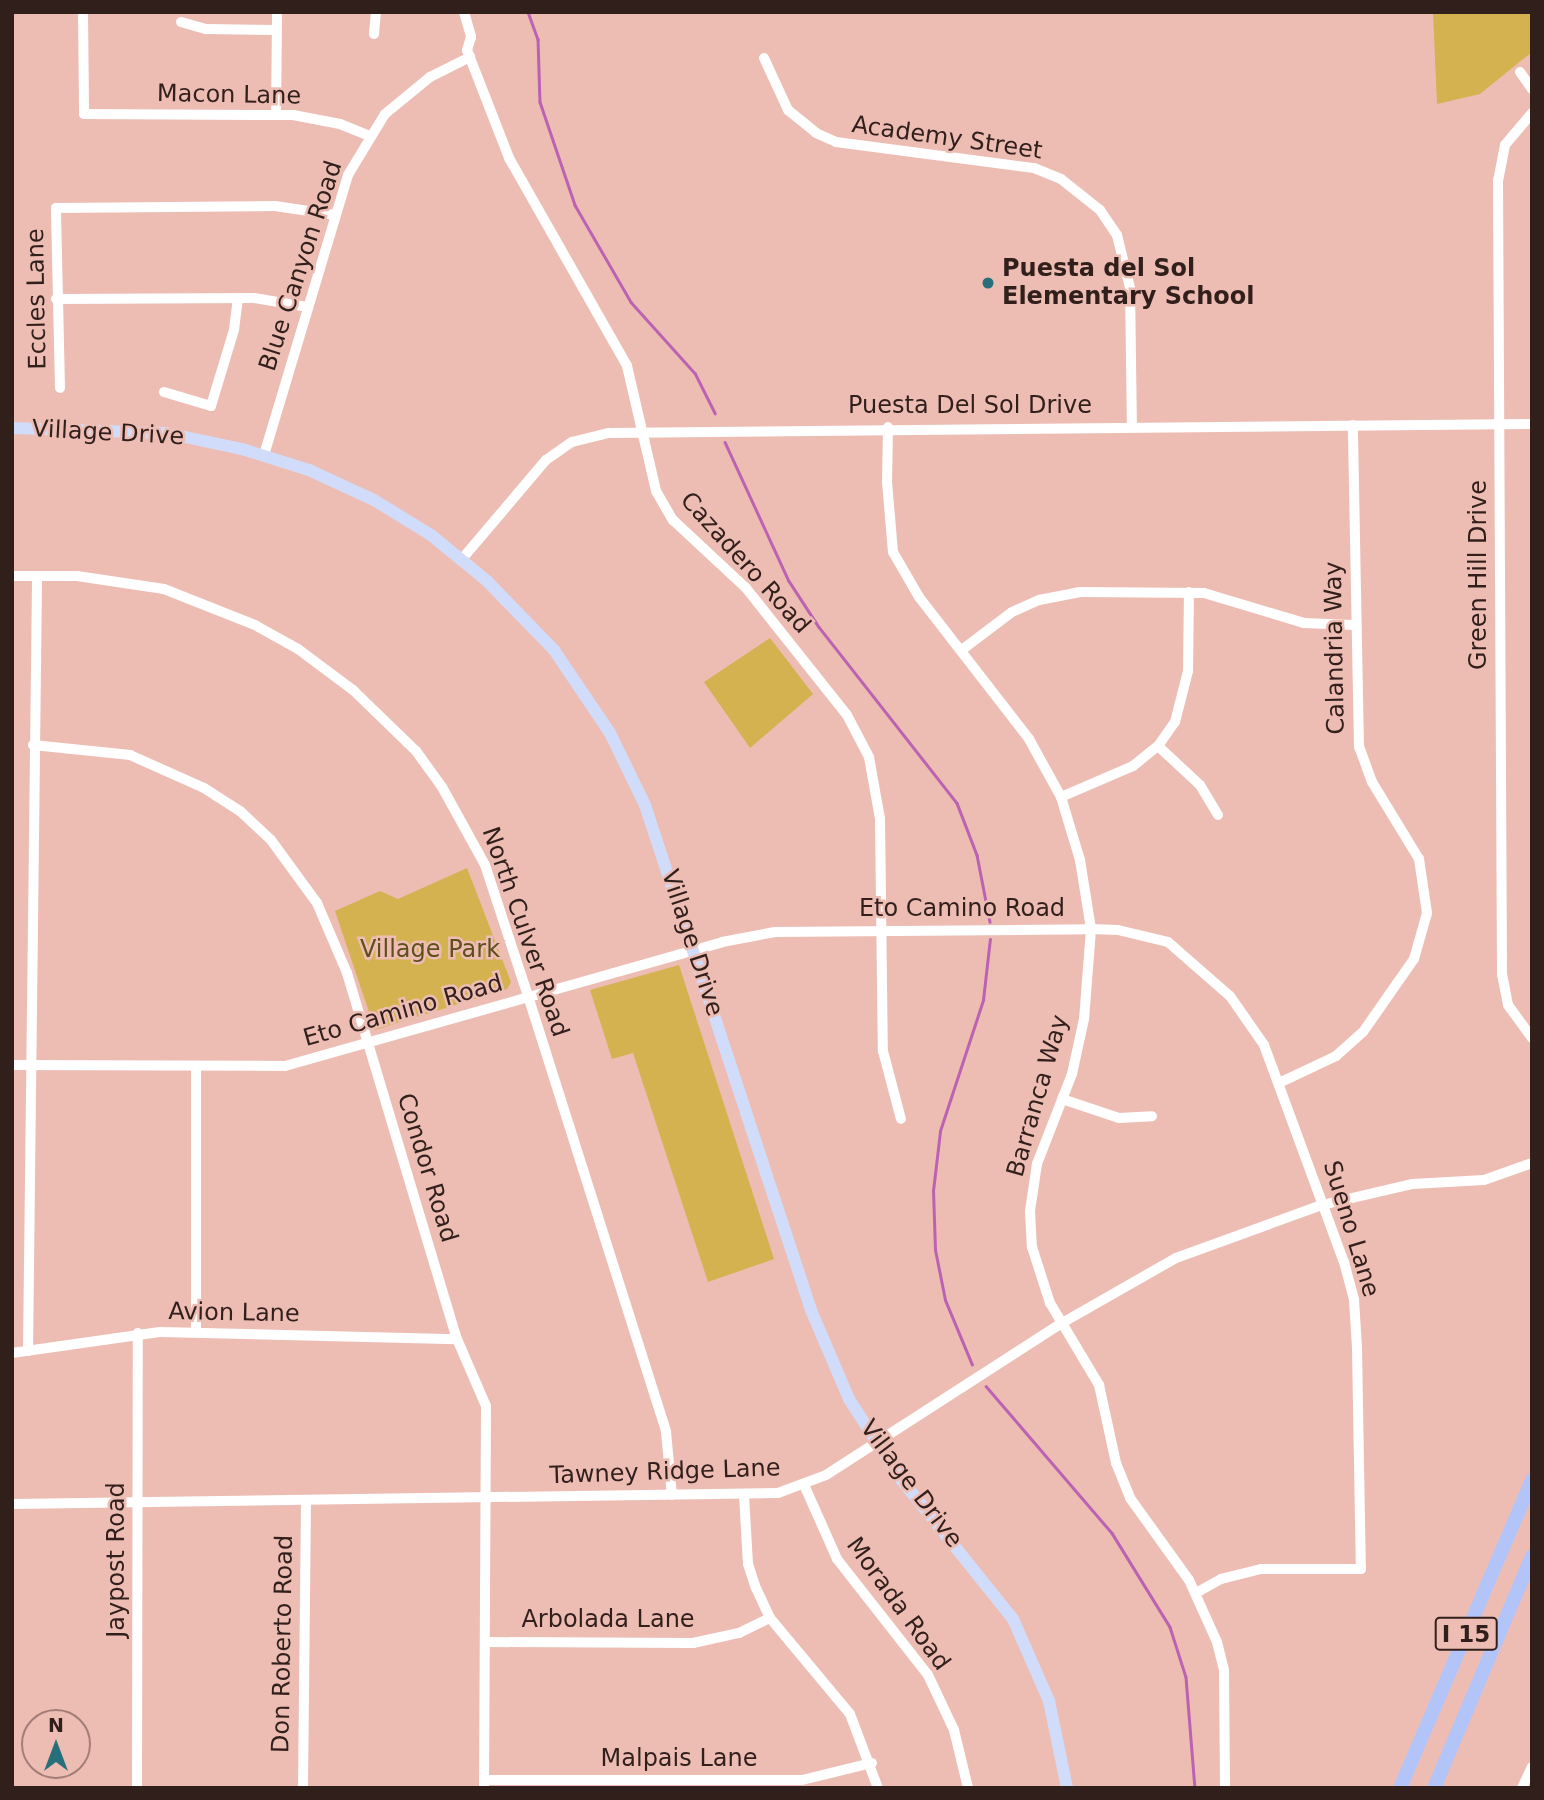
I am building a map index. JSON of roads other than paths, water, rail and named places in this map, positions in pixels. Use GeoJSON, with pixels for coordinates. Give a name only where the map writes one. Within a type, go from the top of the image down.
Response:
{"type":"FeatureCollection","features":[{"type":"Feature","properties":{"kind":"highway","name":"I 15"},"geometry":{"type":"LineString","coordinates":[[1400,1788],[1532,1480]]}},
{"type":"Feature","properties":{"kind":"highway","name":"I 15"},"geometry":{"type":"LineString","coordinates":[[1434,1788],[1532,1556]]}},
{"type":"Feature","properties":{"kind":"main road","name":"Village Drive"},"geometry":{"type":"LineString","coordinates":[[12,428],[166,433],[264,455],[374,500],[462,559],[554,650],[610,733],[645,805],[811,1310],[849,1399],[874,1442],[1013,1619],[1049,1701],[1067,1788]]}},
{"type":"Feature","properties":{"kind":"street","name":"Macon Lane"},"geometry":{"type":"LineString","coordinates":[[83,12],[84,114],[276,115],[318,118],[369,136]]}},
{"type":"Feature","properties":{"kind":"street"},"geometry":{"type":"LineString","coordinates":[[276,115],[277,12]]}},
{"type":"Feature","properties":{"kind":"street"},"geometry":{"type":"LineString","coordinates":[[374,34],[376,12]]}},
{"type":"Feature","properties":{"kind":"street","name":"Cazadero Road"},"geometry":{"type":"LineString","coordinates":[[464,12],[471,37],[470,57],[509,158],[620,349],[631,380],[640,432],[656,491],[673,520],[746,588],[847,715],[863,742],[878,799],[884,1051],[901,1119]]}},
{"type":"Feature","properties":{"kind":"street"},"geometry":{"type":"LineString","coordinates":[[181,22],[206,29],[276,30]]}},
{"type":"Feature","properties":{"kind":"street","name":"Blue Canyon Road"},"geometry":{"type":"LineString","coordinates":[[264,455],[348,175],[369,136],[408,92],[470,57]]}},
{"type":"Feature","properties":{"kind":"street","name":"Academy Street"},"geometry":{"type":"LineString","coordinates":[[764,58],[783,103],[816,133],[859,148],[1034,168],[1061,179],[1100,210],[1117,235],[1130,288],[1132,426]]}},
{"type":"Feature","properties":{"kind":"street"},"geometry":{"type":"LineString","coordinates":[[1520,72],[1532,89]]}},
{"type":"Feature","properties":{"kind":"street","name":"Green Hill Drive"},"geometry":{"type":"LineString","coordinates":[[1532,113],[1512,134],[1498,168],[1502,974],[1508,1005],[1532,1038]]}},
{"type":"Feature","properties":{"kind":"street","name":"Eccles Lane"},"geometry":{"type":"LineString","coordinates":[[60,388],[56,208],[275,206],[335,215]]}},
{"type":"Feature","properties":{"kind":"street"},"geometry":{"type":"LineString","coordinates":[[56,299],[238,298],[308,306]]}},
{"type":"Feature","properties":{"kind":"street"},"geometry":{"type":"LineString","coordinates":[[164,392],[211,406],[234,330],[238,298]]}},
{"type":"Feature","properties":{"kind":"street","name":"Puesta Del Sol Drive"},"geometry":{"type":"LineString","coordinates":[[462,559],[535,471],[558,450],[590,436],[640,432],[888,427],[1532,424]]}},
{"type":"Feature","properties":{"kind":"street","name":"Calandria Way"},"geometry":{"type":"LineString","coordinates":[[1281,1082],[1336,1056],[1357,1038],[1400,981],[1424,932],[1427,892],[1419,859],[1372,782],[1359,747],[1354,625],[1353,425]]}},
{"type":"Feature","properties":{"kind":"street","name":"Barranca Way"},"geometry":{"type":"LineString","coordinates":[[888,427],[887,482],[893,552],[919,597],[1006,704],[1061,797],[1080,860],[1091,929],[1084,1019],[1062,1099],[1037,1164],[1030,1211],[1036,1265],[1062,1323],[1099,1385],[1116,1463],[1130,1498],[1196,1593],[1224,1670],[1226,1788]]}},
{"type":"Feature","properties":{"kind":"street","name":"North Culver Road"},"geometry":{"type":"LineString","coordinates":[[12,576],[124,582],[205,602],[298,649],[353,690],[416,751],[463,819],[485,865],[666,1432],[673,1495]]}},
{"type":"Feature","properties":{"kind":"street"},"geometry":{"type":"LineString","coordinates":[[27,1351],[37,576]]}},
{"type":"Feature","properties":{"kind":"street"},"geometry":{"type":"LineString","coordinates":[[963,649],[1012,612],[1049,597],[1080,592],[1189,592],[1216,596],[1304,623],[1354,625]]}},
{"type":"Feature","properties":{"kind":"street"},"geometry":{"type":"LineString","coordinates":[[1061,797],[1133,766],[1158,746],[1175,722],[1185,692],[1189,592]]}},
{"type":"Feature","properties":{"kind":"street","name":"Condor Road"},"geometry":{"type":"LineString","coordinates":[[33,745],[130,755],[170,770],[240,811],[271,840],[317,903],[347,973],[457,1339],[486,1406],[484,1784]]}},
{"type":"Feature","properties":{"kind":"street"},"geometry":{"type":"LineString","coordinates":[[1158,746],[1200,785],[1219,815]]}},
{"type":"Feature","properties":{"kind":"street","name":"Eto Camino Road"},"geometry":{"type":"LineString","coordinates":[[12,1065],[196,1068],[285,1066],[694,949],[775,932],[1091,929]]}},
{"type":"Feature","properties":{"kind":"street","name":"Sueno Lane"},"geometry":{"type":"LineString","coordinates":[[1091,929],[1146,935],[1185,953],[1249,1021],[1281,1082],[1354,1300],[1361,1569],[1261,1569],[1221,1579],[1196,1593]]}},
{"type":"Feature","properties":{"kind":"street"},"geometry":{"type":"LineString","coordinates":[[196,1068],[196,1332]]}},
{"type":"Feature","properties":{"kind":"street"},"geometry":{"type":"LineString","coordinates":[[1062,1099],[1119,1118],[1152,1116]]}},
{"type":"Feature","properties":{"kind":"street","name":"Tawney Ridge Lane"},"geometry":{"type":"LineString","coordinates":[[12,1504],[744,1495],[805,1487],[1062,1323],[1176,1258],[1322,1205],[1412,1184],[1484,1180],[1532,1163]]}},
{"type":"Feature","properties":{"kind":"street","name":"Avion Lane"},"geometry":{"type":"LineString","coordinates":[[12,1353],[138,1333],[457,1339]]}},
{"type":"Feature","properties":{"kind":"street","name":"Jaypost Road"},"geometry":{"type":"LineString","coordinates":[[137,1788],[138,1333]]}},
{"type":"Feature","properties":{"kind":"street","name":"Morada Road"},"geometry":{"type":"LineString","coordinates":[[805,1487],[837,1559],[928,1675],[954,1730],[968,1788]]}},
{"type":"Feature","properties":{"kind":"street"},"geometry":{"type":"LineString","coordinates":[[744,1495],[748,1564],[770,1618],[836,1694],[862,1736],[878,1788]]}},
{"type":"Feature","properties":{"kind":"street","name":"Don Roberto Road"},"geometry":{"type":"LineString","coordinates":[[303,1788],[306,1500]]}},
{"type":"Feature","properties":{"kind":"street","name":"Arbolada Lane"},"geometry":{"type":"LineString","coordinates":[[485,1642],[693,1643],[739,1633],[770,1618]]}},
{"type":"Feature","properties":{"kind":"street","name":"Malpais Lane"},"geometry":{"type":"LineString","coordinates":[[484,1784],[802,1780],[872,1763]]}},
{"type":"Feature","properties":{"kind":"street"},"geometry":{"type":"LineString","coordinates":[[1525,1787],[1532,1767]]}},
{"type":"Feature","properties":{"kind":"waterway"},"geometry":{"type":"LineString","coordinates":[[528,12],[538,39],[540,102],[575,205],[631,302],[695,373],[715,413]]}},
{"type":"Feature","properties":{"kind":"waterway"},"geometry":{"type":"LineString","coordinates":[[725,442],[789,581],[819,627],[957,803],[977,855],[990,922]]}},
{"type":"Feature","properties":{"kind":"waterway"},"geometry":{"type":"LineString","coordinates":[[972,1365],[945,1300],[935,1250],[933,1191],[940,1131],[983,1000],[990,939]]}},
{"type":"Feature","properties":{"kind":"waterway"},"geometry":{"type":"LineString","coordinates":[[986,1386],[1112,1533],[1170,1627],[1186,1677],[1195,1788]]}},
{"type":"Feature","properties":{"kind":"place","name":"Puesta del Sol Elementary School"},"geometry":{"type":"Point","coordinates":[988,283]}},
{"type":"Feature","properties":{"kind":"park label","name":"Village Park"},"geometry":{"type":"Point","coordinates":[430,950]}}]}
